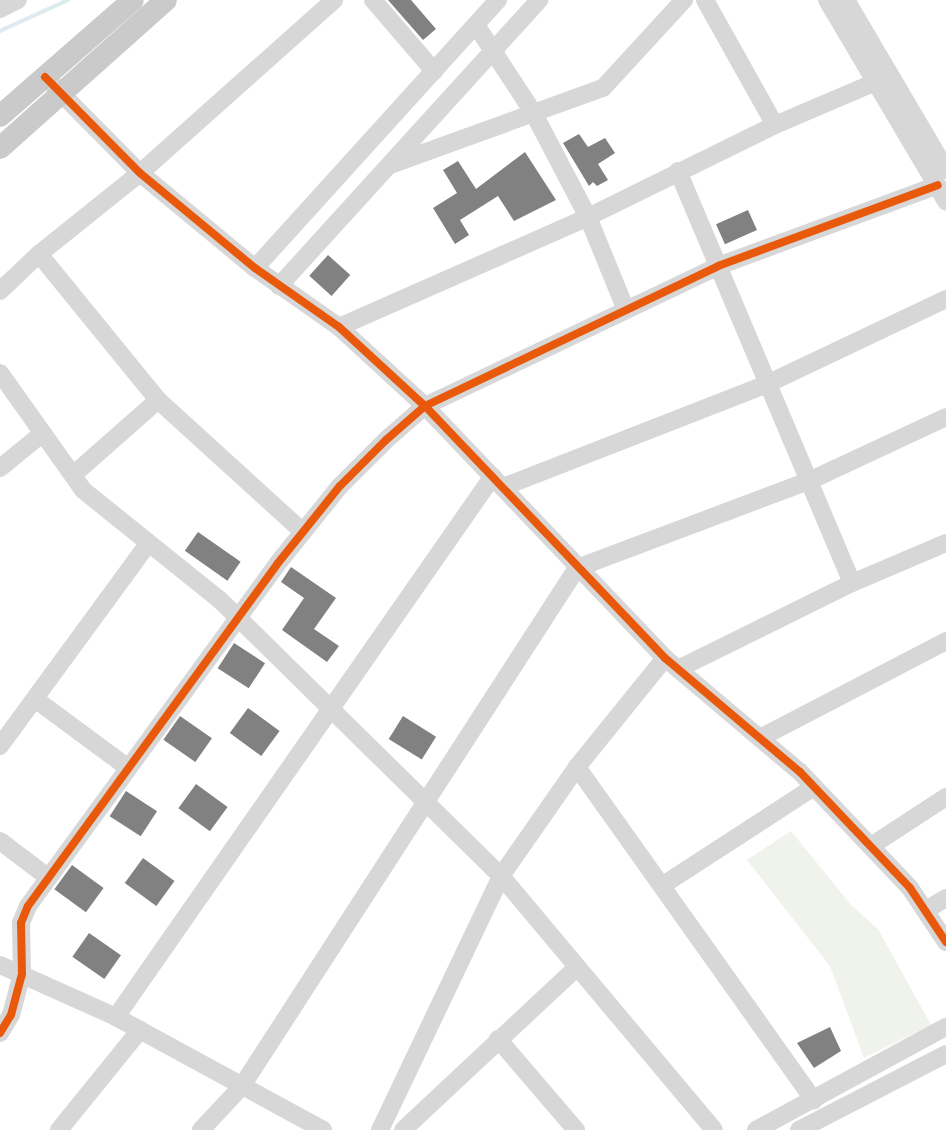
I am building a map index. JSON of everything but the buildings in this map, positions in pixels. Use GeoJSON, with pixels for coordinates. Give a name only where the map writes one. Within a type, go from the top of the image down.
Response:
{"type":"FeatureCollection","features":[{"type":"Feature","properties":{"kind":"main road"},"geometry":{"type":"LineString","coordinates":[[0,116],[133,0]]}},
{"type":"Feature","properties":{"kind":"main road"},"geometry":{"type":"LineString","coordinates":[[0,148],[166,0]]}},
{"type":"Feature","properties":{"kind":"street"},"geometry":{"type":"LineString","coordinates":[[0,9],[18,0]]}},
{"type":"Feature","properties":{"kind":"street"},"geometry":{"type":"LineString","coordinates":[[0,291],[39,254],[140,173],[334,0]]}},
{"type":"Feature","properties":{"kind":"street"},"geometry":{"type":"LineString","coordinates":[[373,0],[434,71]]}},
{"type":"Feature","properties":{"kind":"street"},"geometry":{"type":"LineString","coordinates":[[255,268],[498,0]]}},
{"type":"Feature","properties":{"kind":"street"},"geometry":{"type":"LineString","coordinates":[[279,286],[539,0]]}},
{"type":"Feature","properties":{"kind":"street"},"geometry":{"type":"LineString","coordinates":[[388,166],[603,88],[684,0]]}},
{"type":"Feature","properties":{"kind":"street"},"geometry":{"type":"LineString","coordinates":[[705,0],[775,125]]}},
{"type":"Feature","properties":{"kind":"street"},"geometry":{"type":"LineString","coordinates":[[827,0],[942,178]]}},
{"type":"Feature","properties":{"kind":"street"},"geometry":{"type":"LineString","coordinates":[[846,0],[942,178],[946,201]]}},
{"type":"Feature","properties":{"kind":"street"},"geometry":{"type":"LineString","coordinates":[[476,25],[533,112],[588,217],[626,310]]}},
{"type":"Feature","properties":{"kind":"street"},"geometry":{"type":"LineString","coordinates":[[45,77],[140,173],[255,268],[339,327],[425,406],[671,664],[760,738],[814,787],[871,846],[926,910],[946,942]]}},
{"type":"Feature","properties":{"kind":"street"},"geometry":{"type":"LineString","coordinates":[[339,327],[588,217],[775,125],[878,81]]}},
{"type":"Feature","properties":{"kind":"street"},"geometry":{"type":"LineString","coordinates":[[678,171],[852,583]]}},
{"type":"Feature","properties":{"kind":"street"},"geometry":{"type":"LineString","coordinates":[[0,1033],[11,1016],[22,974],[21,923],[28,906],[237,617],[303,532],[340,486],[425,406],[718,266],[942,178]]}},
{"type":"Feature","properties":{"kind":"street"},"geometry":{"type":"LineString","coordinates":[[39,254],[158,400],[303,532]]}},
{"type":"Feature","properties":{"kind":"street"},"geometry":{"type":"LineString","coordinates":[[116,1017],[332,710],[498,482],[767,384],[946,299]]}},
{"type":"Feature","properties":{"kind":"street"},"geometry":{"type":"LineString","coordinates":[[0,373],[83,489],[237,617],[501,876],[714,1130]]}},
{"type":"Feature","properties":{"kind":"street"},"geometry":{"type":"LineString","coordinates":[[73,475],[158,400]]}},
{"type":"Feature","properties":{"kind":"street"},"geometry":{"type":"LineString","coordinates":[[201,1130],[242,1086],[577,568],[808,481],[946,417]]}},
{"type":"Feature","properties":{"kind":"street"},"geometry":{"type":"LineString","coordinates":[[0,468],[43,433]]}},
{"type":"Feature","properties":{"kind":"street"},"geometry":{"type":"LineString","coordinates":[[380,1130],[501,876],[577,768],[671,664],[946,543]]}},
{"type":"Feature","properties":{"kind":"street"},"geometry":{"type":"LineString","coordinates":[[0,746],[148,544]]}},
{"type":"Feature","properties":{"kind":"street"},"geometry":{"type":"LineString","coordinates":[[760,738],[946,641]]}},
{"type":"Feature","properties":{"kind":"street"},"geometry":{"type":"LineString","coordinates":[[36,699],[127,767]]}},
{"type":"Feature","properties":{"kind":"street"},"geometry":{"type":"LineString","coordinates":[[577,768],[663,885],[814,1100]]}},
{"type":"Feature","properties":{"kind":"street"},"geometry":{"type":"LineString","coordinates":[[663,885],[814,787]]}},
{"type":"Feature","properties":{"kind":"street"},"geometry":{"type":"LineString","coordinates":[[871,846],[946,797]]}},
{"type":"Feature","properties":{"kind":"street"},"geometry":{"type":"LineString","coordinates":[[0,841],[49,878]]}},
{"type":"Feature","properties":{"kind":"street"},"geometry":{"type":"LineString","coordinates":[[926,910],[946,898]]}},
{"type":"Feature","properties":{"kind":"street"},"geometry":{"type":"LineString","coordinates":[[0,965],[116,1017],[323,1130]]}},
{"type":"Feature","properties":{"kind":"street"},"geometry":{"type":"LineString","coordinates":[[403,1130],[576,968]]}},
{"type":"Feature","properties":{"kind":"street"},"geometry":{"type":"LineString","coordinates":[[756,1130],[946,1027]]}},
{"type":"Feature","properties":{"kind":"street"},"geometry":{"type":"LineString","coordinates":[[59,1130],[140,1030]]}},
{"type":"Feature","properties":{"kind":"street"},"geometry":{"type":"LineString","coordinates":[[498,1039],[576,1130]]}},
{"type":"Feature","properties":{"kind":"street"},"geometry":{"type":"LineString","coordinates":[[799,1130],[946,1054]]}},
{"type":"Feature","properties":{"kind":"street"},"geometry":{"type":"LineString","coordinates":[[831,1114],[840,1130]]}},
{"type":"Feature","properties":{"kind":"shaded area"},"geometry":{"type":"Polygon","coordinates":[[[791,831],[851,905],[878,929],[931,1025],[864,1058],[830,966],[747,860],[791,831]]]}},
{"type":"Feature","properties":{"kind":"waterway"},"geometry":{"type":"LineString","coordinates":[[0,31],[68,0]]}},
{"type":"Feature","properties":{"kind":"cycle path"},"geometry":{"type":"LineString","coordinates":[[45,77],[140,173],[255,268],[339,327],[425,406],[665,658],[800,772],[910,888],[946,942]]}},
{"type":"Feature","properties":{"kind":"cycle path"},"geometry":{"type":"LineString","coordinates":[[0,1033],[11,1015],[22,974],[21,923],[28,906],[278,563],[340,486],[386,440],[425,406],[718,266],[938,185]]}}]}
